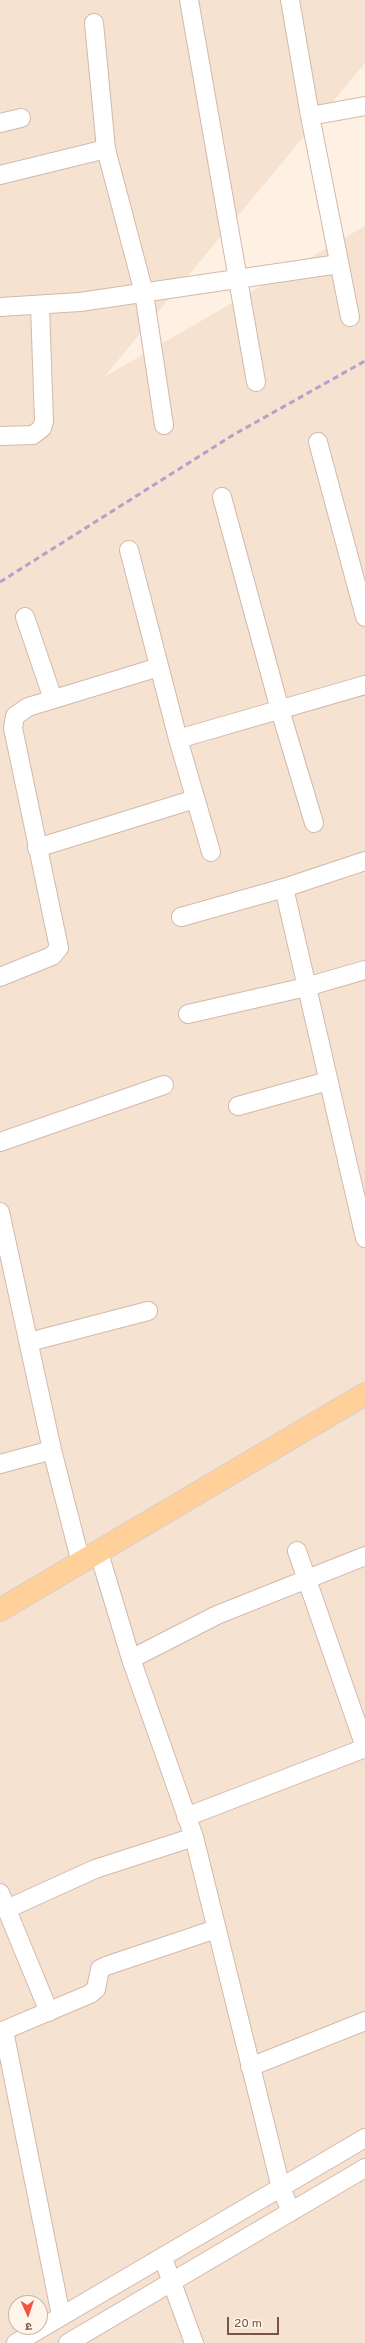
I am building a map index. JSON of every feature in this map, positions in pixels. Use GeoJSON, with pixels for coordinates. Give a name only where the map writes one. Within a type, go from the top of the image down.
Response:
{"type":"FeatureCollection","features":[{"type":"Feature","properties":{"kind":"main road"},"geometry":{"type":"LineString","coordinates":[[0,1610],[365,1394]]}},
{"type":"Feature","properties":{"kind":"street"},"geometry":{"type":"LineString","coordinates":[[189,0],[256,382]]}},
{"type":"Feature","properties":{"kind":"street"},"geometry":{"type":"LineString","coordinates":[[290,0],[310,116],[350,317]]}},
{"type":"Feature","properties":{"kind":"street"},"geometry":{"type":"LineString","coordinates":[[94,23],[106,149],[144,293],[164,425]]}},
{"type":"Feature","properties":{"kind":"street"},"geometry":{"type":"LineString","coordinates":[[310,116],[365,106]]}},
{"type":"Feature","properties":{"kind":"street"},"geometry":{"type":"LineString","coordinates":[[0,123],[21,118]]}},
{"type":"Feature","properties":{"kind":"street"},"geometry":{"type":"LineString","coordinates":[[0,175],[106,149]]}},
{"type":"Feature","properties":{"kind":"street"},"geometry":{"type":"LineString","coordinates":[[0,307],[40,306],[80,302],[339,264]]}},
{"type":"Feature","properties":{"kind":"street"},"geometry":{"type":"LineString","coordinates":[[0,436],[33,435],[42,428],[44,421],[40,306]]}},
{"type":"Feature","properties":{"kind":"street"},"geometry":{"type":"LineString","coordinates":[[318,442],[365,617]]}},
{"type":"Feature","properties":{"kind":"street"},"geometry":{"type":"LineString","coordinates":[[222,497],[280,710],[314,823]]}},
{"type":"Feature","properties":{"kind":"street"},"geometry":{"type":"LineString","coordinates":[[129,550],[178,739],[211,852]]}},
{"type":"Feature","properties":{"kind":"street"},"geometry":{"type":"LineString","coordinates":[[25,617],[53,699]]}},
{"type":"Feature","properties":{"kind":"street"},"geometry":{"type":"LineString","coordinates":[[0,977],[52,956],[59,948],[13,728],[14,716],[23,710],[53,699],[160,667]]}},
{"type":"Feature","properties":{"kind":"street"},"geometry":{"type":"LineString","coordinates":[[178,739],[365,685]]}},
{"type":"Feature","properties":{"kind":"street"},"geometry":{"type":"LineString","coordinates":[[37,848],[195,799]]}},
{"type":"Feature","properties":{"kind":"street"},"geometry":{"type":"LineString","coordinates":[[181,917],[284,888],[365,861]]}},
{"type":"Feature","properties":{"kind":"street"},"geometry":{"type":"LineString","coordinates":[[284,888],[365,1238]]}},
{"type":"Feature","properties":{"kind":"street"},"geometry":{"type":"LineString","coordinates":[[188,1014],[306,987],[365,970]]}},
{"type":"Feature","properties":{"kind":"street"},"geometry":{"type":"LineString","coordinates":[[238,1106],[328,1081]]}},
{"type":"Feature","properties":{"kind":"street"},"geometry":{"type":"LineString","coordinates":[[0,1142],[164,1085]]}},
{"type":"Feature","properties":{"kind":"street"},"geometry":{"type":"LineString","coordinates":[[0,1212],[52,1450],[90,1558],[132,1659],[194,1838],[281,2188],[291,2212]]}},
{"type":"Feature","properties":{"kind":"street"},"geometry":{"type":"LineString","coordinates":[[29,1342],[148,1311]]}},
{"type":"Feature","properties":{"kind":"street"},"geometry":{"type":"LineString","coordinates":[[0,1464],[52,1450]]}},
{"type":"Feature","properties":{"kind":"street"},"geometry":{"type":"LineString","coordinates":[[186,1817],[365,1747],[297,1551]]}},
{"type":"Feature","properties":{"kind":"street"},"geometry":{"type":"LineString","coordinates":[[132,1659],[216,1615],[365,1556]]}},
{"type":"Feature","properties":{"kind":"street"},"geometry":{"type":"LineString","coordinates":[[7,1909],[95,1869],[194,1838]]}},
{"type":"Feature","properties":{"kind":"street"},"geometry":{"type":"LineString","coordinates":[[0,1893],[49,2012]]}},
{"type":"Feature","properties":{"kind":"street"},"geometry":{"type":"LineString","coordinates":[[61,2316],[2,2031],[94,1992],[99,1972],[106,1966],[216,1929]]}},
{"type":"Feature","properties":{"kind":"street"},"geometry":{"type":"LineString","coordinates":[[250,2067],[365,2021]]}},
{"type":"Feature","properties":{"kind":"street"},"geometry":{"type":"LineString","coordinates":[[16,2343],[365,2138]]}},
{"type":"Feature","properties":{"kind":"street"},"geometry":{"type":"LineString","coordinates":[[68,2343],[173,2283],[365,2168]]}},
{"type":"Feature","properties":{"kind":"street"},"geometry":{"type":"LineString","coordinates":[[163,2258],[194,2343]]}},
{"type":"Feature","properties":{"kind":"shaded area"},"geometry":{"type":"Polygon","coordinates":[[[0,0],[365,0],[365,63],[104,377],[365,226],[365,2343],[0,2343],[0,0]]]}},
{"type":"Feature","properties":{"kind":"railway"},"geometry":{"type":"LineString","coordinates":[[0,582],[233,435],[365,361]]}}]}
